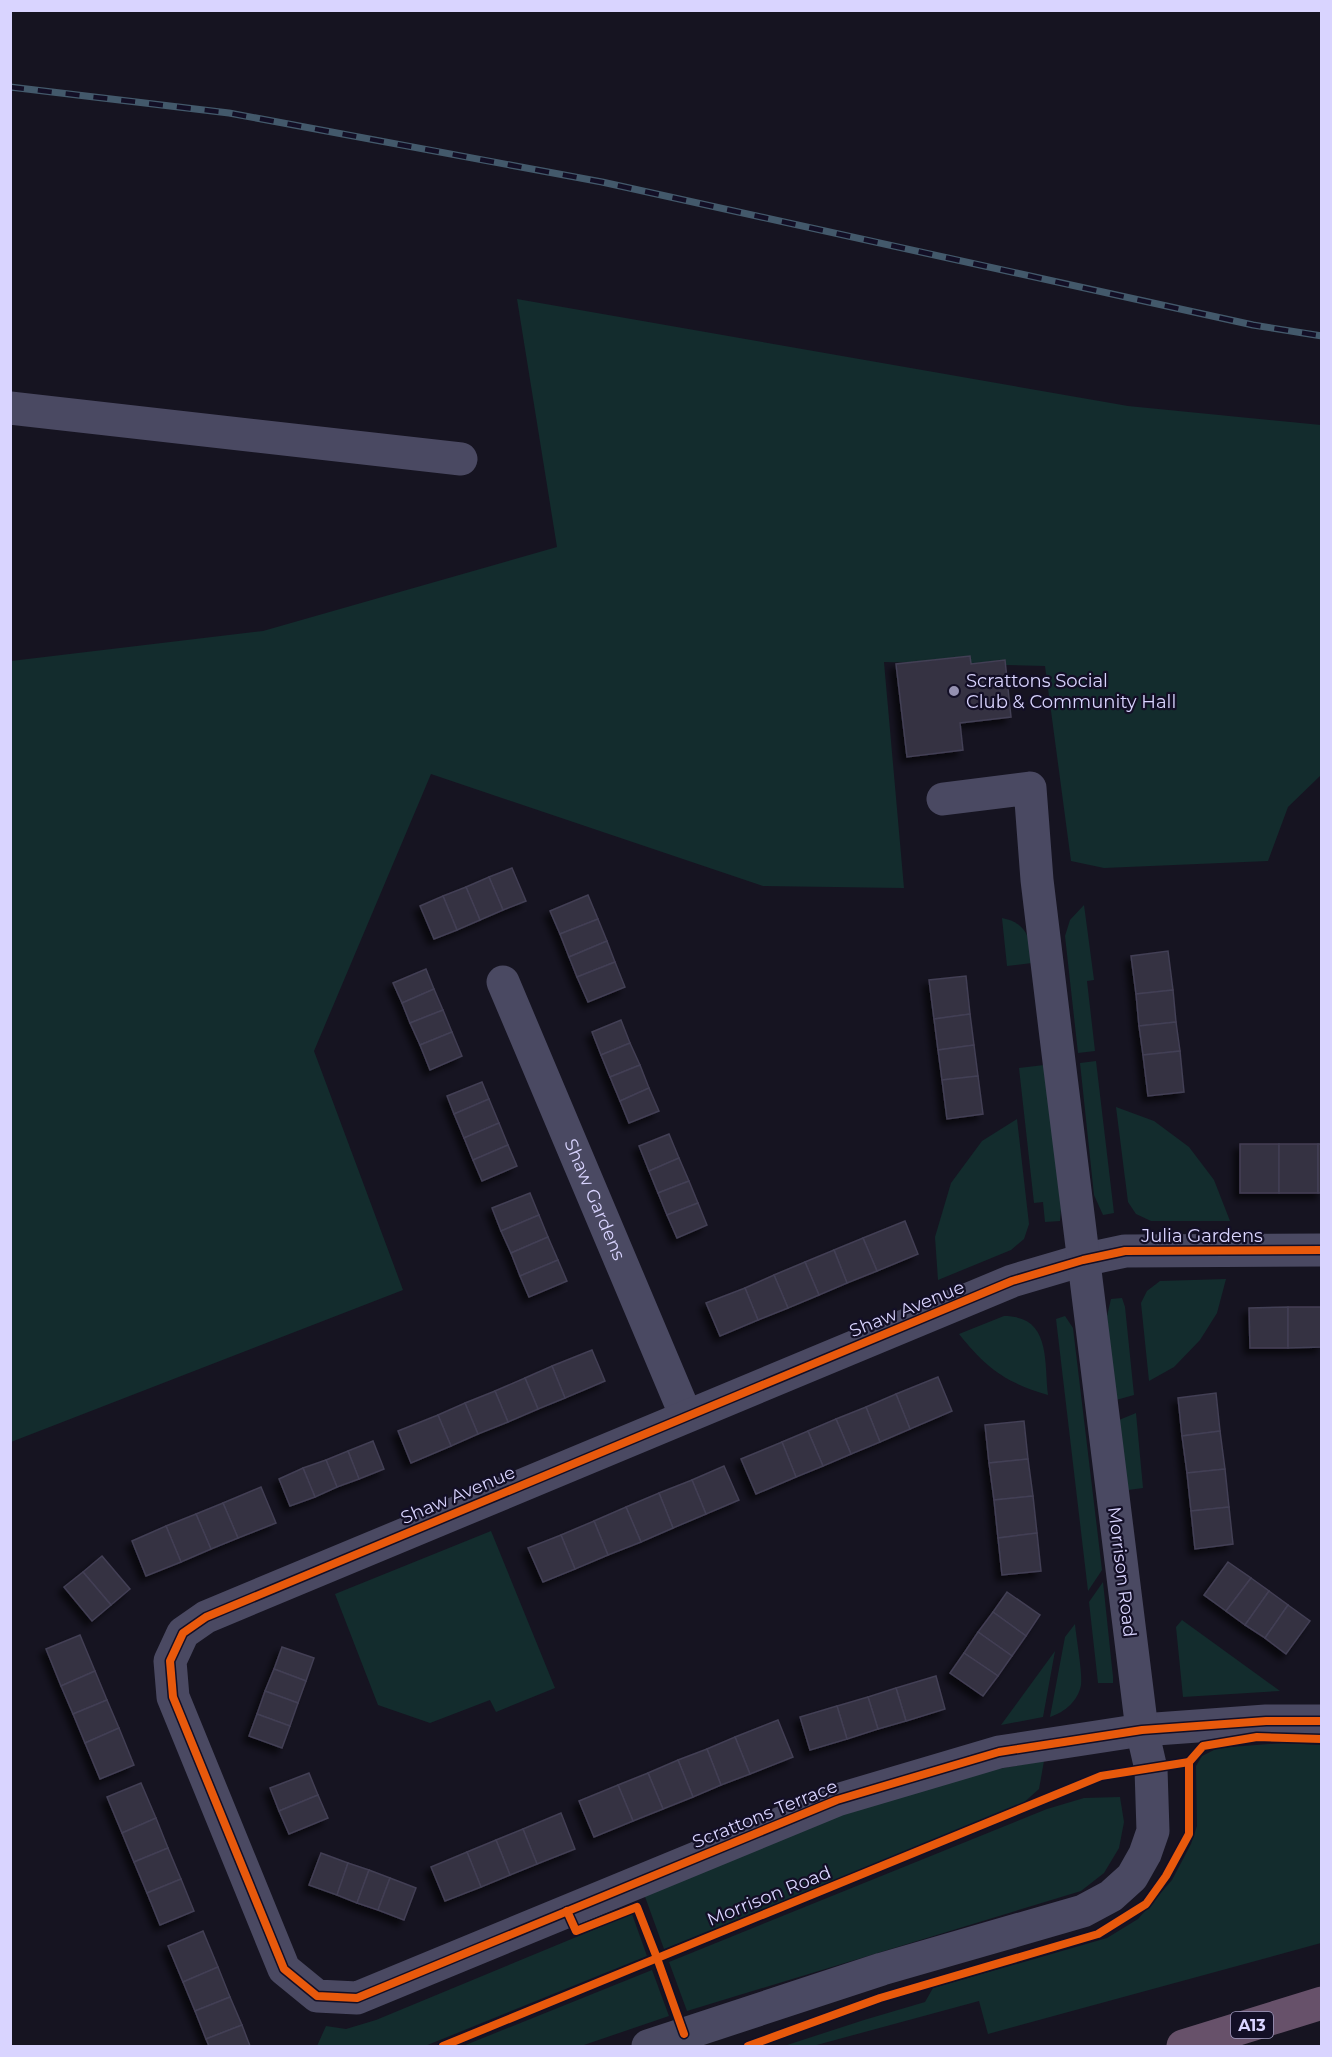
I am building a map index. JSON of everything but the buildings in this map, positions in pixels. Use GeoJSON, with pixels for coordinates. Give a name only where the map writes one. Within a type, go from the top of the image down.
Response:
{"type":"FeatureCollection","features":[{"type":"Feature","properties":{"kind":"highway","name":"A13"},"geometry":{"type":"LineString","coordinates":[[1183,2046],[1322,2003]]}},
{"type":"Feature","properties":{"kind":"street"},"geometry":{"type":"LineString","coordinates":[[10,408],[461,459]]}},
{"type":"Feature","properties":{"kind":"street","name":"Morrison Road"},"geometry":{"type":"LineString","coordinates":[[648,2046],[882,1969],[1083,1911],[1112,1896],[1132,1877],[1145,1854],[1153,1831],[1151,1769],[1142,1730],[1083,1260],[1037,879],[1030,788],[943,800]]}},
{"type":"Feature","properties":{"kind":"street","name":"Shaw Gardens"},"geometry":{"type":"LineString","coordinates":[[503,982],[687,1416]]}},
{"type":"Feature","properties":{"kind":"street","name":"Julia Gardens"},"geometry":{"type":"LineString","coordinates":[[1083,1260],[1125,1251],[1322,1250]]}},
{"type":"Feature","properties":{"kind":"street","name":"Shaw Avenue"},"geometry":{"type":"LineString","coordinates":[[284,1969],[173,1696],[170,1661],[183,1633],[206,1617],[1011,1281],[1083,1260]]}},
{"type":"Feature","properties":{"kind":"street","name":"Scrattons Terrace"},"geometry":{"type":"LineString","coordinates":[[284,1969],[317,1996],[357,1998],[837,1800],[999,1752],[1142,1730],[1266,1721],[1322,1721]]}},
{"type":"Feature","properties":{"kind":"green space"},"geometry":{"type":"Polygon","coordinates":[[[517,299],[1128,406],[1321,425],[1321,775],[1288,807],[1268,861],[1104,868],[1071,861],[1045,666],[884,662],[904,888],[763,886],[431,774],[314,1051],[403,1290],[11,1442],[11,661],[263,631],[557,547],[517,299]]]}},
{"type":"Feature","properties":{"kind":"green space"},"geometry":{"type":"Polygon","coordinates":[[[1084,905],[1094,980],[1087,981],[1095,1051],[1078,1053],[1065,936],[1070,920],[1084,905]]]}},
{"type":"Feature","properties":{"kind":"green space"},"geometry":{"type":"Polygon","coordinates":[[[1002,918],[1017,924],[1026,933],[1032,963],[1007,966],[1002,918]]]}},
{"type":"Feature","properties":{"kind":"green space"},"geometry":{"type":"Polygon","coordinates":[[[1096,1061],[1114,1213],[1103,1215],[1094,1195],[1080,1063],[1096,1061]]]}},
{"type":"Feature","properties":{"kind":"green space"},"geometry":{"type":"Polygon","coordinates":[[[1044,1065],[1061,1208],[1060,1221],[1045,1222],[1043,1202],[1034,1203],[1019,1068],[1044,1065]]]}},
{"type":"Feature","properties":{"kind":"green space"},"geometry":{"type":"Polygon","coordinates":[[[1116,1107],[1154,1121],[1189,1147],[1214,1180],[1230,1221],[1151,1221],[1136,1214],[1128,1202],[1116,1107]]]}},
{"type":"Feature","properties":{"kind":"green space"},"geometry":{"type":"Polygon","coordinates":[[[1017,1119],[1029,1224],[1024,1239],[1011,1250],[938,1280],[935,1237],[951,1183],[982,1141],[1017,1119]]]}},
{"type":"Feature","properties":{"kind":"green space"},"geometry":{"type":"Polygon","coordinates":[[[1226,1279],[1217,1313],[1200,1340],[1174,1367],[1149,1381],[1141,1303],[1147,1291],[1160,1281],[1226,1279]]]}},
{"type":"Feature","properties":{"kind":"green space"},"geometry":{"type":"Polygon","coordinates":[[[1122,1298],[1125,1307],[1134,1395],[1116,1400],[1107,1316],[1111,1299],[1122,1298]]]}},
{"type":"Feature","properties":{"kind":"green space"},"geometry":{"type":"Polygon","coordinates":[[[1004,1316],[1019,1318],[1030,1323],[1038,1332],[1045,1355],[1048,1395],[1020,1385],[998,1373],[959,1334],[1004,1316]]]}},
{"type":"Feature","properties":{"kind":"green space"},"geometry":{"type":"Polygon","coordinates":[[[1065,1316],[1073,1328],[1102,1570],[1088,1591],[1056,1319],[1065,1316]]]}},
{"type":"Feature","properties":{"kind":"green space"},"geometry":{"type":"Polygon","coordinates":[[[1136,1413],[1143,1488],[1128,1490],[1119,1420],[1136,1413]]]}},
{"type":"Feature","properties":{"kind":"green space"},"geometry":{"type":"Polygon","coordinates":[[[491,1531],[555,1688],[496,1712],[490,1700],[430,1723],[378,1705],[335,1594],[491,1531]]]}},
{"type":"Feature","properties":{"kind":"green space"},"geometry":{"type":"Polygon","coordinates":[[[1103,1582],[1113,1683],[1098,1683],[1089,1602],[1103,1582]]]}},
{"type":"Feature","properties":{"kind":"green space"},"geometry":{"type":"Polygon","coordinates":[[[1182,1620],[1280,1691],[1183,1697],[1176,1627],[1182,1620]]]}},
{"type":"Feature","properties":{"kind":"green space"},"geometry":{"type":"Polygon","coordinates":[[[1075,1624],[1081,1685],[1070,1705],[1050,1717],[1065,1637],[1075,1624]]]}},
{"type":"Feature","properties":{"kind":"green space"},"geometry":{"type":"Polygon","coordinates":[[[1055,1651],[1043,1717],[1001,1725],[1055,1651]]]}},
{"type":"Feature","properties":{"kind":"green space"},"geometry":{"type":"Polygon","coordinates":[[[1283,1743],[1321,1745],[1321,1943],[988,2034],[979,2001],[813,2046],[784,2046],[925,2002],[933,1988],[1107,1938],[1138,1919],[1172,1880],[1191,1844],[1197,1826],[1196,1766],[1202,1756],[1218,1748],[1283,1743]]]}},
{"type":"Feature","properties":{"kind":"green space"},"geometry":{"type":"Polygon","coordinates":[[[1044,1761],[1039,1789],[1021,1805],[664,1949],[644,1894],[823,1821],[975,1773],[1044,1761]]]}},
{"type":"Feature","properties":{"kind":"green space"},"geometry":{"type":"Polygon","coordinates":[[[1120,1797],[1124,1822],[1119,1848],[1104,1873],[1081,1891],[687,2011],[669,1962],[1047,1809],[1084,1798],[1120,1797]]]}},
{"type":"Feature","properties":{"kind":"green space"},"geometry":{"type":"Polygon","coordinates":[[[632,1914],[647,1956],[425,2046],[317,2046],[326,2026],[346,2029],[376,2020],[632,1914]]]}},
{"type":"Feature","properties":{"kind":"green space"},"geometry":{"type":"Polygon","coordinates":[[[652,1970],[669,2016],[581,2046],[463,2046],[652,1970]]]}},
{"type":"Feature","properties":{"kind":"railway"},"geometry":{"type":"LineString","coordinates":[[10,87],[229,113],[602,182],[1253,325],[1322,336]]}},
{"type":"Feature","properties":{"kind":"cycle path"},"geometry":{"type":"LineString","coordinates":[[1322,1250],[1125,1251],[1083,1260],[1012,1281],[206,1617],[183,1633],[170,1661],[173,1697],[284,1969],[317,1996],[357,1998],[837,1800],[999,1752],[1142,1730],[1266,1721],[1322,1721]]}},
{"type":"Feature","properties":{"kind":"cycle path"},"geometry":{"type":"LineString","coordinates":[[443,2046],[1101,1776],[1189,1762],[1203,1746],[1257,1737],[1322,1739]]}},
{"type":"Feature","properties":{"kind":"cycle path"},"geometry":{"type":"LineString","coordinates":[[748,2046],[880,1998],[1098,1934],[1146,1904],[1166,1876],[1189,1834],[1189,1762]]}},
{"type":"Feature","properties":{"kind":"cycle path"},"geometry":{"type":"LineString","coordinates":[[567,1911],[576,1931],[637,1907],[684,2034]]}},
{"type":"Feature","properties":{"kind":"place","name":"Scrattons Social Club & Community Hall"},"geometry":{"type":"Point","coordinates":[954,691]}}]}
